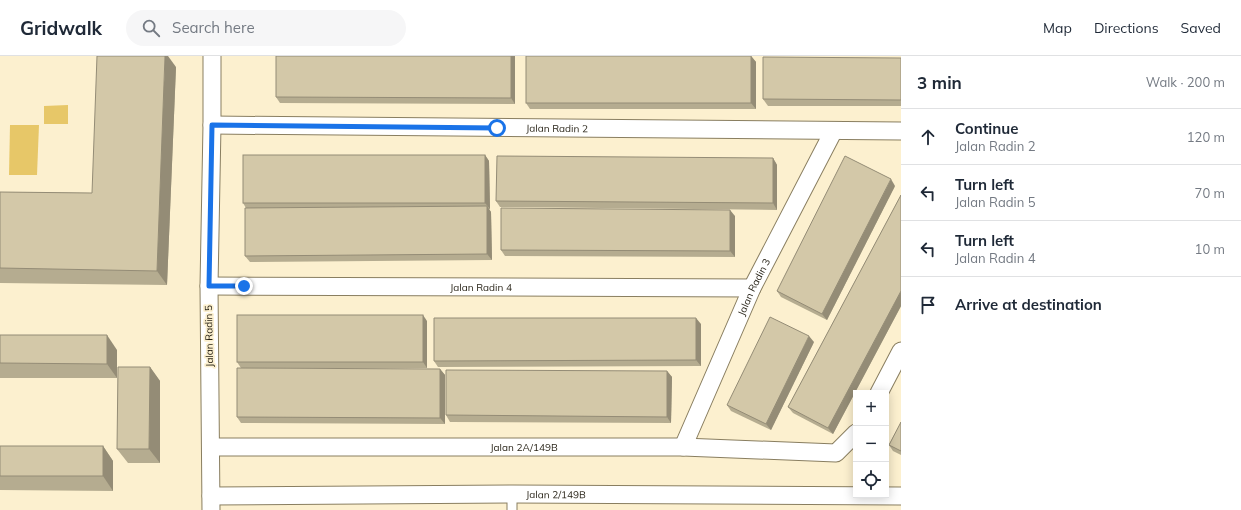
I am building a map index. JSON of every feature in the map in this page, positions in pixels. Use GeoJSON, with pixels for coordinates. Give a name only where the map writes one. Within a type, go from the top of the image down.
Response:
{"type":"FeatureCollection","features":[{"type":"Feature","properties":{"kind":"street","name":"Jalan Radin 5"},"geometry":{"type":"LineString","coordinates":[[211,503],[209,286],[212,56]]}},
{"type":"Feature","properties":{"kind":"street","name":"Jalan Radin 2"},"geometry":{"type":"LineString","coordinates":[[212,125],[834,132],[901,131]]}},
{"type":"Feature","properties":{"kind":"street","name":"Jalan Radin 3"},"geometry":{"type":"LineString","coordinates":[[683,447],[752,288],[834,132]]}},
{"type":"Feature","properties":{"kind":"street","name":"Jalan Radin 4"},"geometry":{"type":"LineString","coordinates":[[209,286],[752,288]]}},
{"type":"Feature","properties":{"kind":"street"},"geometry":{"type":"LineString","coordinates":[[881,390],[901,350]]}},
{"type":"Feature","properties":{"kind":"street","name":"Jalan 2A/149B"},"geometry":{"type":"LineString","coordinates":[[211,447],[683,447],[836,453],[853,436]]}},
{"type":"Feature","properties":{"kind":"street","name":"Jalan 2/149B"},"geometry":{"type":"LineString","coordinates":[[211,503],[512,502],[901,496]]}},
{"type":"Feature","properties":{"kind":"shaded area"},"geometry":{"type":"Polygon","coordinates":[[[68,105],[68,124],[44,124],[44,106],[68,105]]]}},
{"type":"Feature","properties":{"kind":"shaded area"},"geometry":{"type":"Polygon","coordinates":[[[10,125],[39,125],[37,175],[9,175],[10,125]]]}},
{"type":"Feature","properties":{"kind":"building"},"geometry":{"type":"Polygon","coordinates":[[[97,56],[165,56],[157,271],[0,268],[0,192],[92,193],[97,56]]]}},
{"type":"Feature","properties":{"kind":"building"},"geometry":{"type":"Polygon","coordinates":[[[276,56],[511,56],[511,98],[276,97],[276,56]]]}},
{"type":"Feature","properties":{"kind":"building"},"geometry":{"type":"Polygon","coordinates":[[[526,56],[751,56],[751,103],[526,103],[526,56]]]}},
{"type":"Feature","properties":{"kind":"building"},"geometry":{"type":"Polygon","coordinates":[[[763,57],[901,58],[901,100],[763,99],[763,57]]]}},
{"type":"Feature","properties":{"kind":"building"},"geometry":{"type":"Polygon","coordinates":[[[243,155],[485,155],[485,203],[243,203],[243,155]]]}},
{"type":"Feature","properties":{"kind":"building"},"geometry":{"type":"Polygon","coordinates":[[[497,156],[773,158],[773,203],[496,201],[497,156]]]}},
{"type":"Feature","properties":{"kind":"building"},"geometry":{"type":"Polygon","coordinates":[[[845,156],[891,179],[822,314],[777,291],[845,156]]]}},
{"type":"Feature","properties":{"kind":"building"},"geometry":{"type":"Polygon","coordinates":[[[901,195],[901,291],[828,428],[788,407],[901,195]]]}},
{"type":"Feature","properties":{"kind":"building"},"geometry":{"type":"Polygon","coordinates":[[[487,206],[487,254],[245,256],[245,208],[487,206]]]}},
{"type":"Feature","properties":{"kind":"building"},"geometry":{"type":"Polygon","coordinates":[[[501,208],[730,210],[730,251],[501,250],[501,208]]]}},
{"type":"Feature","properties":{"kind":"building"},"geometry":{"type":"Polygon","coordinates":[[[237,315],[423,315],[423,362],[237,362],[237,315]]]}},
{"type":"Feature","properties":{"kind":"building"},"geometry":{"type":"Polygon","coordinates":[[[770,317],[809,336],[766,424],[727,405],[770,317]]]}},
{"type":"Feature","properties":{"kind":"building"},"geometry":{"type":"Polygon","coordinates":[[[434,318],[696,318],[696,360],[434,361],[434,318]]]}},
{"type":"Feature","properties":{"kind":"building"},"geometry":{"type":"Polygon","coordinates":[[[0,335],[107,335],[107,364],[0,363],[0,335]]]}},
{"type":"Feature","properties":{"kind":"building"},"geometry":{"type":"Polygon","coordinates":[[[118,367],[150,367],[149,449],[117,449],[118,367]]]}},
{"type":"Feature","properties":{"kind":"building"},"geometry":{"type":"Polygon","coordinates":[[[237,368],[440,369],[440,418],[237,417],[237,368]]]}},
{"type":"Feature","properties":{"kind":"building"},"geometry":{"type":"Polygon","coordinates":[[[446,370],[667,371],[667,417],[446,415],[446,370]]]}},
{"type":"Feature","properties":{"kind":"building"},"geometry":{"type":"Polygon","coordinates":[[[901,422],[901,451],[889,445],[901,422]]]}},
{"type":"Feature","properties":{"kind":"building"},"geometry":{"type":"Polygon","coordinates":[[[0,446],[103,446],[103,476],[0,476],[0,446]]]}},
{"type":"Feature","properties":{"kind":"route"},"geometry":{"type":"LineString","coordinates":[[244,286],[209,286],[212,125],[497,128]]}}]}
